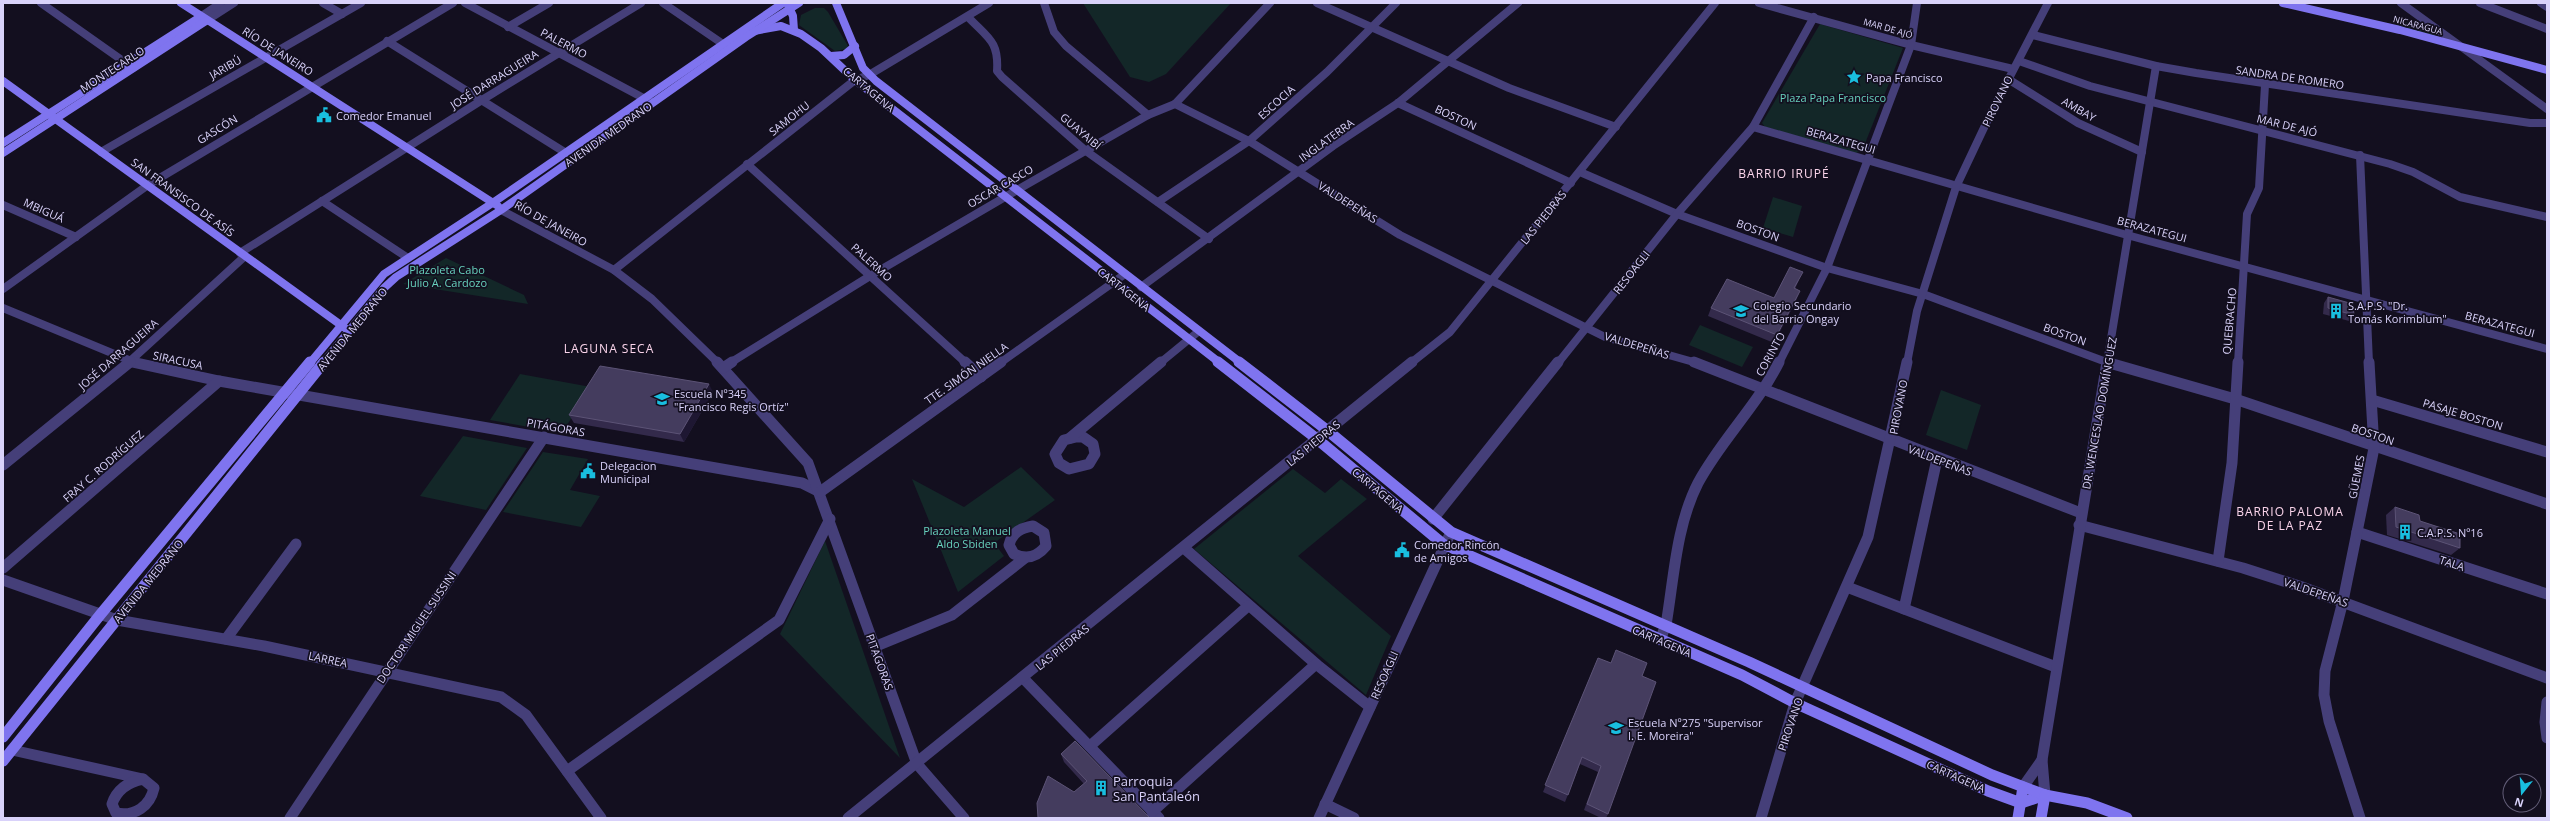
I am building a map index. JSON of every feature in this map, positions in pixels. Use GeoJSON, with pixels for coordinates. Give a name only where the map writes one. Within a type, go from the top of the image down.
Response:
{"type":"FeatureCollection","features":[{"type":"Feature","properties":{"kind":"main road","name":"RÍO DE JANEIRO"},"geometry":{"type":"LineString","coordinates":[[181,3],[203,19],[265,56],[494,202],[501,210]]}},
{"type":"Feature","properties":{"kind":"main road","name":"AVENIDA MEDRANO"},"geometry":{"type":"LineString","coordinates":[[3,761],[298,394],[350,330],[396,277],[501,210],[723,44],[782,3]]}},
{"type":"Feature","properties":{"kind":"main road","name":"AVENIDA MEDRANO"},"geometry":{"type":"LineString","coordinates":[[3,737],[100,615],[384,274],[566,153],[754,32],[789,6],[799,3]]}},
{"type":"Feature","properties":{"kind":"main road","name":"CARTAGENA"},"geometry":{"type":"LineString","coordinates":[[836,3],[863,68],[869,75],[1328,431],[1451,532],[1749,662],[1803,689],[2023,787],[2046,795],[2087,803],[2127,818]]}},
{"type":"Feature","properties":{"kind":"main road","name":"NICARAGUA"},"geometry":{"type":"LineString","coordinates":[[2283,3],[2458,46],[2547,70]]}},
{"type":"Feature","properties":{"kind":"main road"},"geometry":{"type":"LineString","coordinates":[[789,6],[794,30]]}},
{"type":"Feature","properties":{"kind":"main road","name":"MONTECARLO"},"geometry":{"type":"LineString","coordinates":[[3,153],[51,117],[203,19]]}},
{"type":"Feature","properties":{"kind":"main road","name":"CARTAGENA"},"geometry":{"type":"LineString","coordinates":[[754,32],[774,26],[794,30],[831,56],[855,80],[1316,439],[1443,544],[1742,675],[1794,703],[1988,791],[2021,803],[2046,795]]}},
{"type":"Feature","properties":{"kind":"main road"},"geometry":{"type":"LineString","coordinates":[[831,56],[844,55],[855,46]]}},
{"type":"Feature","properties":{"kind":"main road","name":"SAN FRANSISCO DE ASÍS"},"geometry":{"type":"LineString","coordinates":[[4,83],[148,185],[340,326],[350,330]]}},
{"type":"Feature","properties":{"kind":"main road","name":"MONTECARLO"},"geometry":{"type":"LineString","coordinates":[[3,143],[51,117]]}},
{"type":"Feature","properties":{"kind":"main road"},"geometry":{"type":"LineString","coordinates":[[2018,818],[2023,787]]}},
{"type":"Feature","properties":{"kind":"main road"},"geometry":{"type":"LineString","coordinates":[[2041,818],[2046,795]]}},
{"type":"Feature","properties":{"kind":"street"},"geometry":{"type":"LineString","coordinates":[[41,3],[130,66]]}},
{"type":"Feature","properties":{"kind":"street","name":"MONTECARLO"},"geometry":{"type":"LineString","coordinates":[[203,19],[220,3]]}},
{"type":"Feature","properties":{"kind":"street","name":"MONTECARLO"},"geometry":{"type":"LineString","coordinates":[[203,19],[234,3]]}},
{"type":"Feature","properties":{"kind":"street"},"geometry":{"type":"LineString","coordinates":[[323,3],[342,14]]}},
{"type":"Feature","properties":{"kind":"street","name":"JARIBÚ"},"geometry":{"type":"LineString","coordinates":[[101,152],[265,56],[361,3]]}},
{"type":"Feature","properties":{"kind":"street","name":"GASCÓN"},"geometry":{"type":"LineString","coordinates":[[3,289],[148,185],[453,3]]}},
{"type":"Feature","properties":{"kind":"street","name":"PALERMO"},"geometry":{"type":"LineString","coordinates":[[465,3],[648,101]]}},
{"type":"Feature","properties":{"kind":"street"},"geometry":{"type":"LineString","coordinates":[[508,27],[549,3]]}},
{"type":"Feature","properties":{"kind":"street","name":"JOSÉ DARRAGUEIRA"},"geometry":{"type":"LineString","coordinates":[[3,465],[130,362],[242,255],[322,201],[482,100],[641,3]]}},
{"type":"Feature","properties":{"kind":"street"},"geometry":{"type":"LineString","coordinates":[[663,3],[723,44]]}},
{"type":"Feature","properties":{"kind":"street","name":"SAMOHU"},"geometry":{"type":"LineString","coordinates":[[614,270],[855,80],[869,75],[968,17],[989,3]]}},
{"type":"Feature","properties":{"kind":"street"},"geometry":{"type":"LineString","coordinates":[[1044,3],[1054,32],[1066,46],[1148,115]]}},
{"type":"Feature","properties":{"kind":"street","name":"OSCAR CASCO"},"geometry":{"type":"LineString","coordinates":[[722,368],[870,276],[1005,197],[1086,152],[1148,115],[1175,104],[1270,3]]}},
{"type":"Feature","properties":{"kind":"street"},"geometry":{"type":"LineString","coordinates":[[1317,3],[1374,26],[1509,88],[1616,127]]}},
{"type":"Feature","properties":{"kind":"street","name":"ESCOCIA"},"geometry":{"type":"LineString","coordinates":[[1158,202],[1249,141],[1327,72],[1396,3]]}},
{"type":"Feature","properties":{"kind":"street","name":"INGLATERRA"},"geometry":{"type":"LineString","coordinates":[[1141,287],[1301,172],[1333,146],[1398,103],[1518,3]]}},
{"type":"Feature","properties":{"kind":"street","name":"LAS PIEDRAS"},"geometry":{"type":"LineString","coordinates":[[848,818],[917,764],[1316,439],[1328,431],[1450,332],[1580,172],[1714,3]]}},
{"type":"Feature","properties":{"kind":"street","name":"MAR DE AJÓ"},"geometry":{"type":"LineString","coordinates":[[1759,3],[1911,45],[2013,69]]}},
{"type":"Feature","properties":{"kind":"street","name":"CORINTO"},"geometry":{"type":"LineString","coordinates":[[1660,640],[1666,625],[1683,518],[1698,484],[1717,452],[1764,388],[1785,354],[1827,268],[1911,45],[1917,3]]}},
{"type":"Feature","properties":{"kind":"street","name":"PIROVANO"},"geometry":{"type":"LineString","coordinates":[[1761,818],[1794,703],[1803,689],[1868,537],[1891,441],[1916,311],[1923,294],[1956,187],[2013,69],[2033,35],[2048,3]]}},
{"type":"Feature","properties":{"kind":"street"},"geometry":{"type":"LineString","coordinates":[[2401,3],[2458,46],[2547,109]]}},
{"type":"Feature","properties":{"kind":"street"},"geometry":{"type":"LineString","coordinates":[[2480,3],[2547,29]]}},
{"type":"Feature","properties":{"kind":"street"},"geometry":{"type":"LineString","coordinates":[[2541,3],[2547,7]]}},
{"type":"Feature","properties":{"kind":"street","name":"GUAYAIBÍ"},"geometry":{"type":"LineString","coordinates":[[968,17],[995,45],[998,53],[997,71],[1086,152],[1209,239]]}},
{"type":"Feature","properties":{"kind":"street","name":"RESOAGLI"},"geometry":{"type":"LineString","coordinates":[[1433,518],[1588,327],[1677,214],[1753,127],[1814,17]]}},
{"type":"Feature","properties":{"kind":"street","name":"SANDRA DE ROMERO"},"geometry":{"type":"LineString","coordinates":[[2033,35],[2156,66],[2265,85],[2530,123],[2547,123]]}},
{"type":"Feature","properties":{"kind":"street"},"geometry":{"type":"LineString","coordinates":[[387,41],[566,153]]}},
{"type":"Feature","properties":{"kind":"street","name":"MAR DE AJÓ"},"geometry":{"type":"LineString","coordinates":[[2019,61],[2090,86],[2360,155],[2413,172],[2460,197],[2547,217]]}},
{"type":"Feature","properties":{"kind":"street","name":"DR. WENCESLAO DOMÍNGUEZ"},"geometry":{"type":"LineString","coordinates":[[2046,795],[2042,760],[2056,667],[2081,513],[2108,363],[2127,235],[2156,66]]}},
{"type":"Feature","properties":{"kind":"street","name":"AMBAY"},"geometry":{"type":"LineString","coordinates":[[2008,79],[2078,123],[2142,152]]}},
{"type":"Feature","properties":{"kind":"street","name":"QUEBRACHO"},"geometry":{"type":"LineString","coordinates":[[2218,561],[2232,463],[2248,214],[2259,188],[2261,130],[2265,85]]}},
{"type":"Feature","properties":{"kind":"street","name":"BOSTON"},"geometry":{"type":"LineString","coordinates":[[1398,103],[1571,183]]}},
{"type":"Feature","properties":{"kind":"street","name":"VALDEPEÑAS"},"geometry":{"type":"LineString","coordinates":[[1175,104],[1249,141],[1400,235],[1491,282],[1621,343],[1710,367],[1891,441],[2081,513]]}},
{"type":"Feature","properties":{"kind":"street","name":"BERAZATEGUI"},"geometry":{"type":"LineString","coordinates":[[1753,127],[1956,187],[2127,235],[2547,349]]}},
{"type":"Feature","properties":{"kind":"street","name":"GÜEMES"},"geometry":{"type":"LineString","coordinates":[[2360,155],[2365,300],[2374,448],[2343,601],[2325,671],[2324,695],[2329,721],[2360,818]]}},
{"type":"Feature","properties":{"kind":"street","name":"PALERMO"},"geometry":{"type":"LineString","coordinates":[[747,164],[981,377]]}},
{"type":"Feature","properties":{"kind":"street","name":"BOSTON"},"geometry":{"type":"LineString","coordinates":[[1580,172],[1677,214],[1827,268],[1923,294],[2108,363],[2235,399],[2374,448],[2547,504]]}},
{"type":"Feature","properties":{"kind":"street"},"geometry":{"type":"LineString","coordinates":[[322,201],[408,258]]}},
{"type":"Feature","properties":{"kind":"street","name":"MBIGUÁ"},"geometry":{"type":"LineString","coordinates":[[3,205],[76,237]]}},
{"type":"Feature","properties":{"kind":"street","name":"RÍO DE JANEIRO"},"geometry":{"type":"LineString","coordinates":[[501,210],[614,270],[652,299],[722,368],[808,463],[820,492]]}},
{"type":"Feature","properties":{"kind":"street","name":"TTE. SIMÓN NIELLA"},"geometry":{"type":"LineString","coordinates":[[820,492],[1125,274]]}},
{"type":"Feature","properties":{"kind":"street","name":"SIRACUSA"},"geometry":{"type":"LineString","coordinates":[[3,308],[130,362],[219,381],[286,392]]}},
{"type":"Feature","properties":{"kind":"street"},"geometry":{"type":"LineString","coordinates":[[1070,438],[1199,331]]}},
{"type":"Feature","properties":{"kind":"street","name":"FRAY C. RODRÍGUEZ"},"geometry":{"type":"LineString","coordinates":[[3,568],[219,381]]}},
{"type":"Feature","properties":{"kind":"street","name":"PITÁGORAS"},"geometry":{"type":"LineString","coordinates":[[286,392],[802,483],[820,492]]}},
{"type":"Feature","properties":{"kind":"street","name":"PASAJE BOSTON"},"geometry":{"type":"LineString","coordinates":[[2372,400],[2547,452]]}},
{"type":"Feature","properties":{"kind":"street","name":"DOCTOR MIGUEL SUSSINI"},"geometry":{"type":"LineString","coordinates":[[290,818],[544,437]]}},
{"type":"Feature","properties":{"kind":"street"},"geometry":{"type":"LineString","coordinates":[[1904,609],[1937,459]]}},
{"type":"Feature","properties":{"kind":"street","name":"PITAGORAS"},"geometry":{"type":"LineString","coordinates":[[820,492],[874,647],[917,764],[964,818]]}},
{"type":"Feature","properties":{"kind":"street"},"geometry":{"type":"LineString","coordinates":[[567,771],[779,620],[830,519]]}},
{"type":"Feature","properties":{"kind":"street","name":"VALDEPEÑAS"},"geometry":{"type":"LineString","coordinates":[[2079,525],[2169,551],[2218,561],[2343,601],[2547,678]]}},
{"type":"Feature","properties":{"kind":"street","name":"RESOAGLI"},"geometry":{"type":"LineString","coordinates":[[1319,818],[1443,544],[1451,532]]}},
{"type":"Feature","properties":{"kind":"street","name":"TALA"},"geometry":{"type":"LineString","coordinates":[[2357,532],[2547,594]]}},
{"type":"Feature","properties":{"kind":"street"},"geometry":{"type":"LineString","coordinates":[[226,639],[296,544]]}},
{"type":"Feature","properties":{"kind":"street"},"geometry":{"type":"LineString","coordinates":[[1184,548],[1248,606],[1316,664],[1370,707]]}},
{"type":"Feature","properties":{"kind":"street"},"geometry":{"type":"LineString","coordinates":[[874,647],[952,615],[1025,558]]}},
{"type":"Feature","properties":{"kind":"street","name":"LARREA"},"geometry":{"type":"LineString","coordinates":[[3,580],[117,620],[226,639],[501,697],[511,702],[526,714],[601,818]]}},
{"type":"Feature","properties":{"kind":"street"},"geometry":{"type":"LineString","coordinates":[[1847,587],[2056,667]]}},
{"type":"Feature","properties":{"kind":"street"},"geometry":{"type":"LineString","coordinates":[[1090,746],[1248,606]]}},
{"type":"Feature","properties":{"kind":"street"},"geometry":{"type":"LineString","coordinates":[[1023,678],[1155,815],[1316,664]]}},
{"type":"Feature","properties":{"kind":"street"},"geometry":{"type":"LineString","coordinates":[[2547,702],[2545,722],[2547,738]]}},
{"type":"Feature","properties":{"kind":"street"},"geometry":{"type":"LineString","coordinates":[[12,750],[143,780]]}},
{"type":"Feature","properties":{"kind":"street","name":"DR. WENCESLAO DOMÍNGUEZ"},"geometry":{"type":"LineString","coordinates":[[2023,787],[2042,760]]}},
{"type":"Feature","properties":{"kind":"street"},"geometry":{"type":"LineString","coordinates":[[1325,804],[1354,818]]}},
{"type":"Feature","properties":{"kind":"green space"},"geometry":{"type":"Polygon","coordinates":[[[1083,3],[1231,3],[1166,74],[1149,82],[1130,77],[1083,3]]]}},
{"type":"Feature","properties":{"kind":"green space"},"geometry":{"type":"Polygon","coordinates":[[[815,8],[824,8],[828,12],[848,46],[846,49],[835,51],[799,25],[801,15],[815,8]]]}},
{"type":"Feature","properties":{"kind":"green space"},"geometry":{"type":"Polygon","coordinates":[[[2417,20],[2440,38],[2394,25],[2417,20]]]}},
{"type":"Feature","properties":{"kind":"green space","name":"Plaza Papa Francisco"},"geometry":{"type":"Polygon","coordinates":[[[1820,24],[1903,48],[1862,151],[1856,153],[1765,127],[1762,123],[1820,24]]]}},
{"type":"Feature","properties":{"kind":"green space"},"geometry":{"type":"Polygon","coordinates":[[[1773,197],[1802,206],[1793,237],[1763,228],[1773,197]]]}},
{"type":"Feature","properties":{"kind":"green space","name":"Plazoleta Cabo Julio A. Cardozo"},"geometry":{"type":"Polygon","coordinates":[[[446,258],[524,295],[528,304],[403,284],[446,258]]]}},
{"type":"Feature","properties":{"kind":"green space"},"geometry":{"type":"Polygon","coordinates":[[[1700,325],[1753,347],[1742,367],[1689,345],[1700,325]]]}},
{"type":"Feature","properties":{"kind":"green space"},"geometry":{"type":"Polygon","coordinates":[[[520,374],[591,387],[562,433],[490,420],[520,374]]]}},
{"type":"Feature","properties":{"kind":"green space"},"geometry":{"type":"Polygon","coordinates":[[[1941,390],[1981,405],[1967,450],[1926,435],[1941,390]]]}},
{"type":"Feature","properties":{"kind":"green space"},"geometry":{"type":"Polygon","coordinates":[[[463,436],[527,448],[486,510],[420,496],[463,436]]]}},
{"type":"Feature","properties":{"kind":"green space"},"geometry":{"type":"Polygon","coordinates":[[[543,452],[588,459],[570,490],[600,496],[581,527],[503,512],[543,452]]]}},
{"type":"Feature","properties":{"kind":"green space","name":"Plazoleta Manuel Aldo Sbiden"},"geometry":{"type":"Polygon","coordinates":[[[1021,467],[1055,500],[994,543],[1004,556],[958,592],[912,479],[964,507],[1021,467]]]}},
{"type":"Feature","properties":{"kind":"green space"},"geometry":{"type":"Polygon","coordinates":[[[1293,469],[1325,493],[1341,479],[1367,499],[1298,556],[1391,636],[1366,695],[1194,549],[1293,469]]]}},
{"type":"Feature","properties":{"kind":"green space"},"geometry":{"type":"Polygon","coordinates":[[[825,541],[900,758],[780,634],[825,541]]]}},
{"type":"Feature","properties":{"kind":"building"},"geometry":{"type":"Polygon","coordinates":[[[1790,267],[1803,272],[1794,288],[1800,291],[1777,335],[1711,308],[1727,279],[1774,298],[1790,267]]]}},
{"type":"Feature","properties":{"kind":"building"},"geometry":{"type":"Polygon","coordinates":[[[2328,297],[2353,304],[2354,315],[2328,308],[2328,297]]]}},
{"type":"Feature","properties":{"kind":"building","name":"Escuela Nº345 \"Francisco Regis Ortíz\""},"geometry":{"type":"Polygon","coordinates":[[[600,366],[709,384],[680,434],[569,415],[600,366]]]}},
{"type":"Feature","properties":{"kind":"building"},"geometry":{"type":"Polygon","coordinates":[[[2395,507],[2419,515],[2420,521],[2460,534],[2460,548],[2396,527],[2395,507]]]}},
{"type":"Feature","properties":{"kind":"building"},"geometry":{"type":"Polygon","coordinates":[[[1616,650],[1647,663],[1642,676],[1656,682],[1608,814],[1587,804],[1601,766],[1582,757],[1568,795],[1545,785],[1598,658],[1611,663],[1616,650]]]}},
{"type":"Feature","properties":{"kind":"building"},"geometry":{"type":"Polygon","coordinates":[[[1075,741],[1150,818],[1038,818],[1037,803],[1048,776],[1074,792],[1087,781],[1061,754],[1075,741]]]}},
{"type":"Feature","properties":{"kind":"place","name":"Papa Francisco"},"geometry":{"type":"Point","coordinates":[1854,77]}},
{"type":"Feature","properties":{"kind":"place","name":"Comedor Emanuel"},"geometry":{"type":"Point","coordinates":[324,115]}},
{"type":"Feature","properties":{"kind":"place","name":"Colegio Secundario del Barrio Ongay"},"geometry":{"type":"Point","coordinates":[1741,311]}},
{"type":"Feature","properties":{"kind":"place","name":"S.A.P.S. \"Dr. Tomás Korimblum\""},"geometry":{"type":"Point","coordinates":[2336,311]}},
{"type":"Feature","properties":{"kind":"place","name":"Escuela Nº345 \"Francisco Regis Ortíz\""},"geometry":{"type":"Point","coordinates":[662,399]}},
{"type":"Feature","properties":{"kind":"place","name":"Delegacion Municipal"},"geometry":{"type":"Point","coordinates":[588,471]}},
{"type":"Feature","properties":{"kind":"place","name":"C.A.P.S. Nº16"},"geometry":{"type":"Point","coordinates":[2405,532]}},
{"type":"Feature","properties":{"kind":"place","name":"Comedor Rincón de Amigos"},"geometry":{"type":"Point","coordinates":[1402,550]}},
{"type":"Feature","properties":{"kind":"place","name":"Escuela Nº275 \"Supervisor I. E. Moreira\""},"geometry":{"type":"Point","coordinates":[1616,728]}},
{"type":"Feature","properties":{"kind":"place","name":"Parroquia San Pantaleón"},"geometry":{"type":"Point","coordinates":[1101,788]}},
{"type":"Feature","properties":{"kind":"district","name":"BARRIO IRUPÉ"},"geometry":{"type":"Point","coordinates":[1784,173]}},
{"type":"Feature","properties":{"kind":"district","name":"LAGUNA SECA"},"geometry":{"type":"Point","coordinates":[609,348]}},
{"type":"Feature","properties":{"kind":"district","name":"BARRIO PALOMA DE LA PAZ"},"geometry":{"type":"Point","coordinates":[2290,518]}}]}
